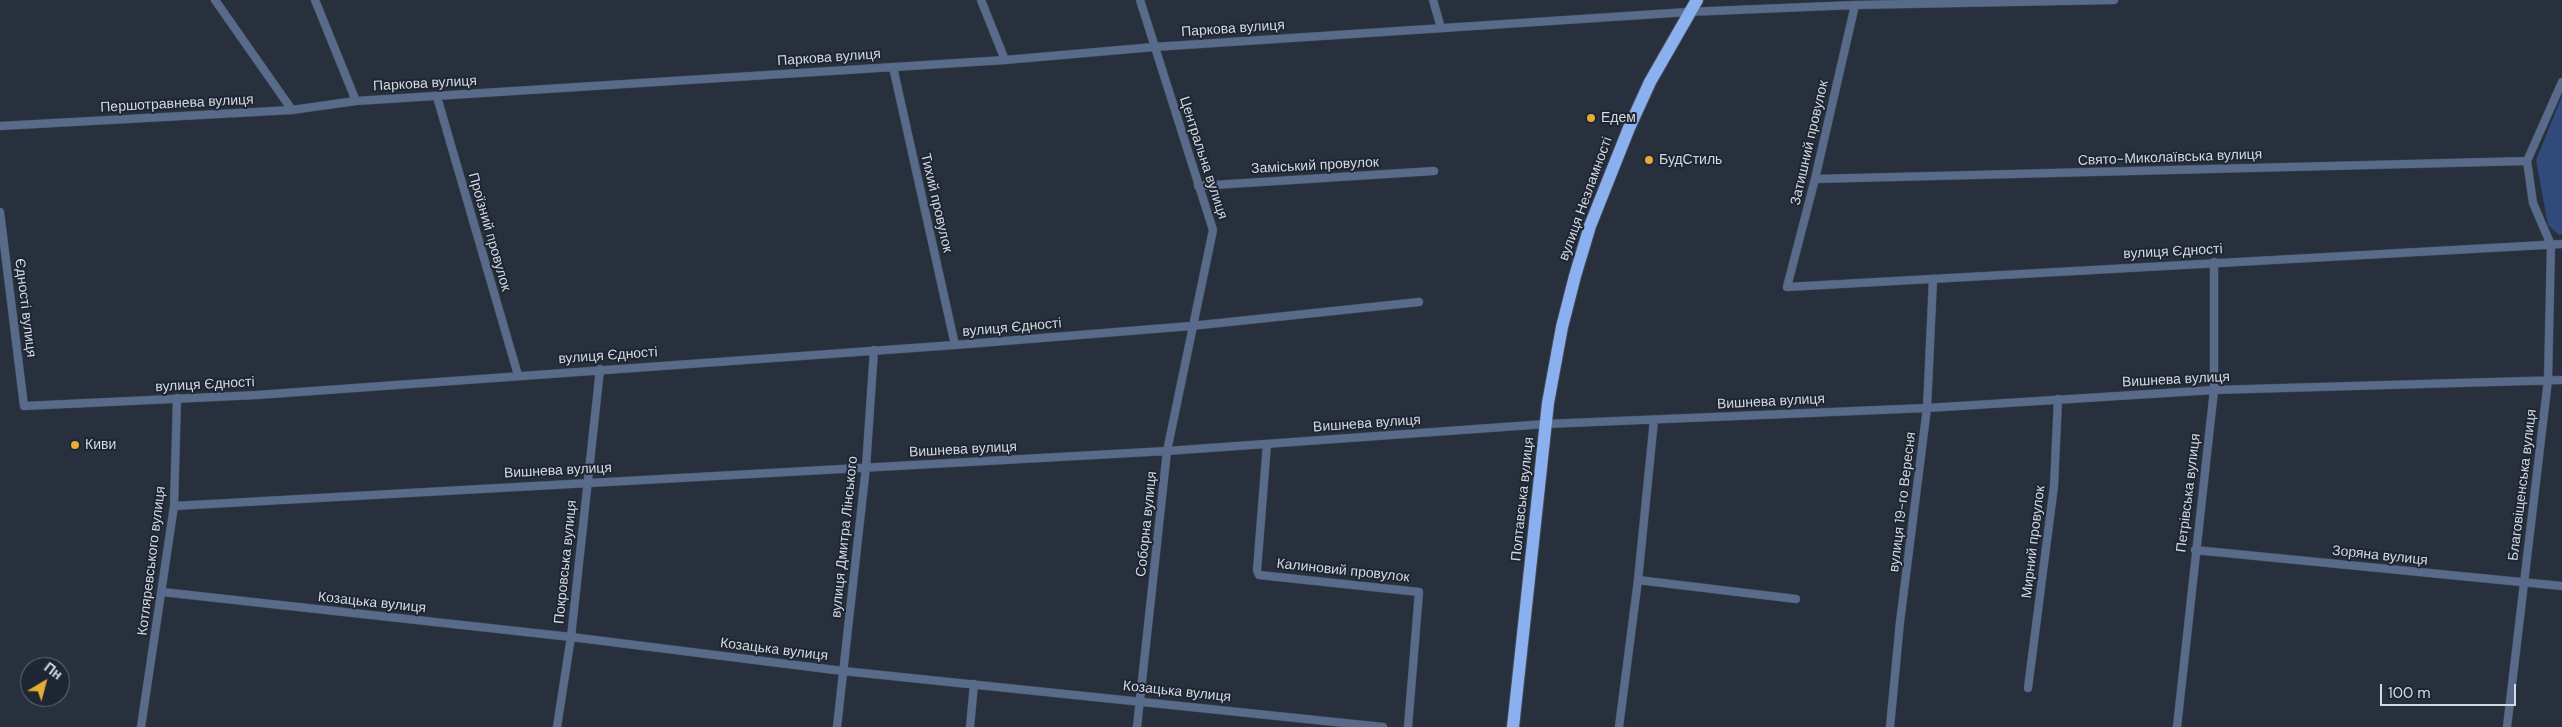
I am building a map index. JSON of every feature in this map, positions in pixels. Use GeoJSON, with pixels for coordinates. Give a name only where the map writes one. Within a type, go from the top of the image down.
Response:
{"type":"FeatureCollection","features":[{"type":"Feature","properties":{"kind":"highway","name":"вулиця Незламності"},"geometry":{"type":"LineString","coordinates":[[1575,276],[1590,226],[1625,136],[1650,82],[1696,0]]}},
{"type":"Feature","properties":{"kind":"highway","name":"Полтавська вулиця"},"geometry":{"type":"LineString","coordinates":[[1514,727],[1546,424],[1562,328],[1575,276]]}},
{"type":"Feature","properties":{"kind":"street"},"geometry":{"type":"LineString","coordinates":[[215,0],[292,110]]}},
{"type":"Feature","properties":{"kind":"street"},"geometry":{"type":"LineString","coordinates":[[315,0],[356,100]]}},
{"type":"Feature","properties":{"kind":"street"},"geometry":{"type":"LineString","coordinates":[[981,0],[1005,60]]}},
{"type":"Feature","properties":{"kind":"street","name":"Центральна вулиця"},"geometry":{"type":"LineString","coordinates":[[1140,0],[1213,230],[1194,326]]}},
{"type":"Feature","properties":{"kind":"street"},"geometry":{"type":"LineString","coordinates":[[1433,0],[1441,28]]}},
{"type":"Feature","properties":{"kind":"street","name":"Паркова вулиця"},"geometry":{"type":"LineString","coordinates":[[356,100],[437,97],[1005,60],[1154,47],[1688,12],[1855,5],[2114,0]]}},
{"type":"Feature","properties":{"kind":"street","name":"Затишний провулок"},"geometry":{"type":"LineString","coordinates":[[1786,287],[1815,179],[1855,5]]}},
{"type":"Feature","properties":{"kind":"street","name":"Тихий провулок"},"geometry":{"type":"LineString","coordinates":[[893,67],[955,345]]}},
{"type":"Feature","properties":{"kind":"street"},"geometry":{"type":"LineString","coordinates":[[2551,245],[2533,203],[2527,161],[2562,82]]}},
{"type":"Feature","properties":{"kind":"street","name":"Проїзний провулок"},"geometry":{"type":"LineString","coordinates":[[437,97],[518,375]]}},
{"type":"Feature","properties":{"kind":"street","name":"Першотравнева вулиця"},"geometry":{"type":"LineString","coordinates":[[0,126],[292,110],[356,100]]}},
{"type":"Feature","properties":{"kind":"street","name":"Свято-Миколаївська вулиця"},"geometry":{"type":"LineString","coordinates":[[1815,179],[2527,161]]}},
{"type":"Feature","properties":{"kind":"street","name":"Заміський провулок"},"geometry":{"type":"LineString","coordinates":[[1198,186],[1434,171]]}},
{"type":"Feature","properties":{"kind":"street","name":"Єдності вулиця"},"geometry":{"type":"LineString","coordinates":[[0,212],[24,406]]}},
{"type":"Feature","properties":{"kind":"street","name":"вулиця Єдності"},"geometry":{"type":"LineString","coordinates":[[1786,287],[2562,244]]}},
{"type":"Feature","properties":{"kind":"street","name":"Благовіщенська вулиця"},"geometry":{"type":"LineString","coordinates":[[2507,727],[2548,380],[2551,245]]}},
{"type":"Feature","properties":{"kind":"street","name":"Петрівська вулиця"},"geometry":{"type":"LineString","coordinates":[[2177,727],[2214,390],[2214,262]]}},
{"type":"Feature","properties":{"kind":"street","name":"вулиця 19-го Вересня"},"geometry":{"type":"LineString","coordinates":[[1890,727],[1900,622],[1927,408],[1933,280]]}},
{"type":"Feature","properties":{"kind":"street","name":"вулиця Єдності"},"geometry":{"type":"LineString","coordinates":[[24,406],[257,395],[955,345],[1194,326],[1419,302]]}},
{"type":"Feature","properties":{"kind":"street","name":"Соборна вулиця"},"geometry":{"type":"LineString","coordinates":[[1137,727],[1167,451],[1194,326]]}},
{"type":"Feature","properties":{"kind":"street","name":"вулиця Дмитра Лінського"},"geometry":{"type":"LineString","coordinates":[[837,727],[866,467],[874,350]]}},
{"type":"Feature","properties":{"kind":"street","name":"Покровська вулиця"},"geometry":{"type":"LineString","coordinates":[[557,727],[570,637],[600,369]]}},
{"type":"Feature","properties":{"kind":"street","name":"Вишнева вулиця"},"geometry":{"type":"LineString","coordinates":[[174,506],[1167,451],[1546,424],[1927,408],[2214,390],[2562,380]]}},
{"type":"Feature","properties":{"kind":"street","name":"Котляревського вулиця"},"geometry":{"type":"LineString","coordinates":[[141,727],[174,506],[178,398]]}},
{"type":"Feature","properties":{"kind":"street","name":"Мирний провулок"},"geometry":{"type":"LineString","coordinates":[[2028,688],[2054,486],[2058,399]]}},
{"type":"Feature","properties":{"kind":"street"},"geometry":{"type":"LineString","coordinates":[[1619,727],[1638,580],[1654,420]]}},
{"type":"Feature","properties":{"kind":"street","name":"Калиновий провулок"},"geometry":{"type":"LineString","coordinates":[[1267,444],[1257,570],[1259,575],[1420,592],[1408,727]]}},
{"type":"Feature","properties":{"kind":"street","name":"Зоряна вулиця"},"geometry":{"type":"LineString","coordinates":[[2195,550],[2562,586]]}},
{"type":"Feature","properties":{"kind":"street"},"geometry":{"type":"LineString","coordinates":[[1638,580],[1796,599]]}},
{"type":"Feature","properties":{"kind":"street","name":"Козацька вулиця"},"geometry":{"type":"LineString","coordinates":[[162,592],[570,637],[843,671],[1383,727]]}},
{"type":"Feature","properties":{"kind":"street"},"geometry":{"type":"LineString","coordinates":[[970,727],[974,684]]}},
{"type":"Feature","properties":{"kind":"shaded area"},"geometry":{"type":"Polygon","coordinates":[[[2562,96],[2562,234],[2559,235],[2548,225],[2536,160],[2562,96]]]}},
{"type":"Feature","properties":{"kind":"place","name":"Едем"},"geometry":{"type":"Point","coordinates":[1591,118]}},
{"type":"Feature","properties":{"kind":"place","name":"БудСтиль"},"geometry":{"type":"Point","coordinates":[1649,160]}},
{"type":"Feature","properties":{"kind":"place","name":"Киви"},"geometry":{"type":"Point","coordinates":[75,445]}}]}
